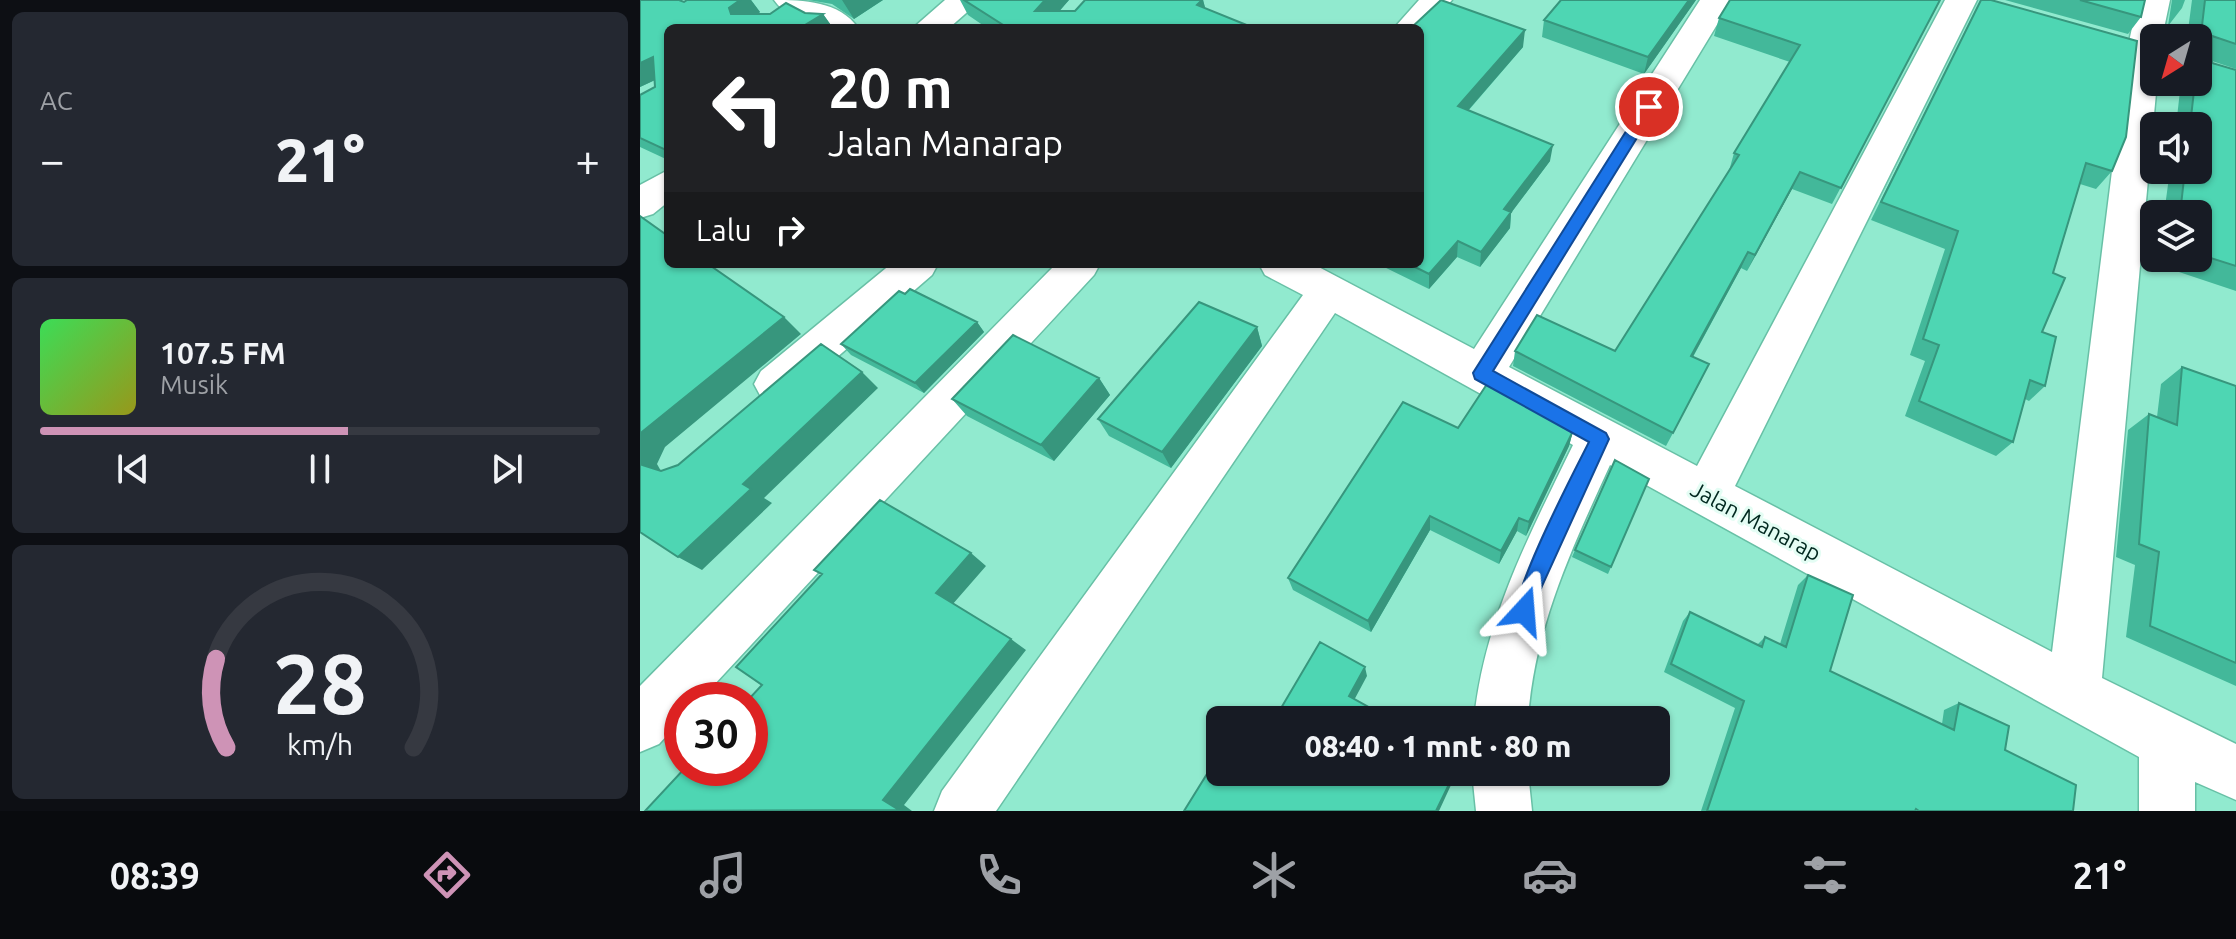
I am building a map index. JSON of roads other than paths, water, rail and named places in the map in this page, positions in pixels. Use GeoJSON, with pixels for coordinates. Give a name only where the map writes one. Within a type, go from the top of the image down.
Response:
{"type":"FeatureCollection","features":[{"type":"Feature","properties":{"kind":"street"},"geometry":{"type":"LineString","coordinates":[[934,24],[965,0]]}},
{"type":"Feature","properties":{"kind":"street"},"geometry":{"type":"LineString","coordinates":[[1414,24],[1436,0]]}},
{"type":"Feature","properties":{"kind":"street"},"geometry":{"type":"LineString","coordinates":[[1482,373],[1716,0]]}},
{"type":"Feature","properties":{"kind":"street"},"geometry":{"type":"LineString","coordinates":[[2074,692],[2136,50],[2154,0]]}},
{"type":"Feature","properties":{"kind":"street"},"geometry":{"type":"LineString","coordinates":[[1707,494],[1970,3]]}},
{"type":"Feature","properties":{"kind":"street"},"geometry":{"type":"LineString","coordinates":[[787,8],[831,24]]}},
{"type":"Feature","properties":{"kind":"street"},"geometry":{"type":"LineString","coordinates":[[640,204],[664,186]]}},
{"type":"Feature","properties":{"kind":"street"},"geometry":{"type":"LineString","coordinates":[[742,413],[913,268]]}},
{"type":"Feature","properties":{"kind":"street"},"geometry":{"type":"LineString","coordinates":[[640,725],[1076,268]]}},
{"type":"Feature","properties":{"kind":"street","name":"Jalan Manarap"},"geometry":{"type":"LineString","coordinates":[[1287,268],[1599,439],[2167,742],[2236,772]]}},
{"type":"Feature","properties":{"kind":"street"},"geometry":{"type":"LineString","coordinates":[[962,811],[1329,290]]}},
{"type":"Feature","properties":{"kind":"street"},"geometry":{"type":"LineString","coordinates":[[1501,706],[1501,689],[1532,585],[1599,439]]}},
{"type":"Feature","properties":{"kind":"street"},"geometry":{"type":"LineString","coordinates":[[2167,742],[2167,811]]}},
{"type":"Feature","properties":{"kind":"street"},"geometry":{"type":"LineString","coordinates":[[1501,786],[1504,811]]}}]}
